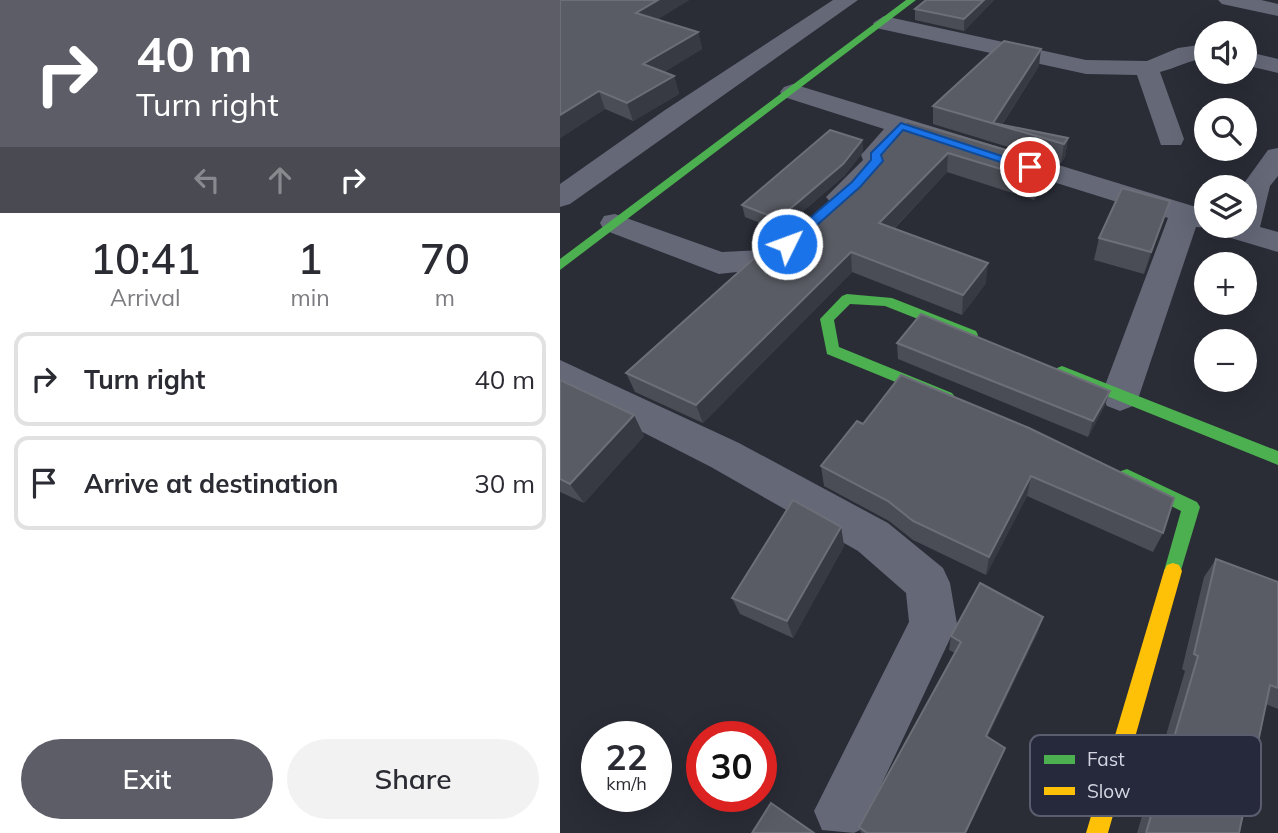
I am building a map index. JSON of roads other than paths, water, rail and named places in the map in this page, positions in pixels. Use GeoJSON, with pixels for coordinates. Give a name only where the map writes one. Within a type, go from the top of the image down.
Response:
{"type":"FeatureCollection","features":[{"type":"Feature","properties":{"kind":"street"},"geometry":{"type":"LineString","coordinates":[[560,198],[674,116],[847,0]]}},
{"type":"Feature","properties":{"kind":"street"},"geometry":{"type":"LineString","coordinates":[[560,266],[912,0]]}},
{"type":"Feature","properties":{"kind":"street"},"geometry":{"type":"LineString","coordinates":[[1229,0],[1278,10]]}},
{"type":"Feature","properties":{"kind":"street"},"geometry":{"type":"LineString","coordinates":[[884,23],[1086,67],[1147,68],[1194,52]]}},
{"type":"Feature","properties":{"kind":"street"},"geometry":{"type":"LineString","coordinates":[[1257,61],[1278,66]]}},
{"type":"Feature","properties":{"kind":"street"},"geometry":{"type":"LineString","coordinates":[[1147,68],[1171,139]]}},
{"type":"Feature","properties":{"kind":"street"},"geometry":{"type":"LineString","coordinates":[[793,92],[1194,217]]}},
{"type":"Feature","properties":{"kind":"street"},"geometry":{"type":"LineString","coordinates":[[615,223],[695,256],[737,264],[770,260],[856,184],[877,161],[875,155],[901,126]]}},
{"type":"Feature","properties":{"kind":"street"},"geometry":{"type":"LineString","coordinates":[[1257,185],[1278,156]]}},
{"type":"Feature","properties":{"kind":"street"},"geometry":{"type":"LineString","coordinates":[[1120,396],[1194,219]]}},
{"type":"Feature","properties":{"kind":"street"},"geometry":{"type":"LineString","coordinates":[[1257,236],[1278,242]]}},
{"type":"Feature","properties":{"kind":"street"},"geometry":{"type":"LineString","coordinates":[[966,405],[832,351],[827,318],[847,299],[887,302],[983,340]]}},
{"type":"Feature","properties":{"kind":"street"},"geometry":{"type":"LineString","coordinates":[[1044,364],[1278,458]]}},
{"type":"Feature","properties":{"kind":"street"},"geometry":{"type":"LineString","coordinates":[[560,374],[725,455],[873,537],[927,583],[933,624],[841,811]]}},
{"type":"Feature","properties":{"kind":"street"},"geometry":{"type":"LineString","coordinates":[[1115,471],[1191,507],[1125,735]]}},
{"type":"Feature","properties":{"kind":"street"},"geometry":{"type":"LineString","coordinates":[[1097,833],[1102,816]]}}]}
